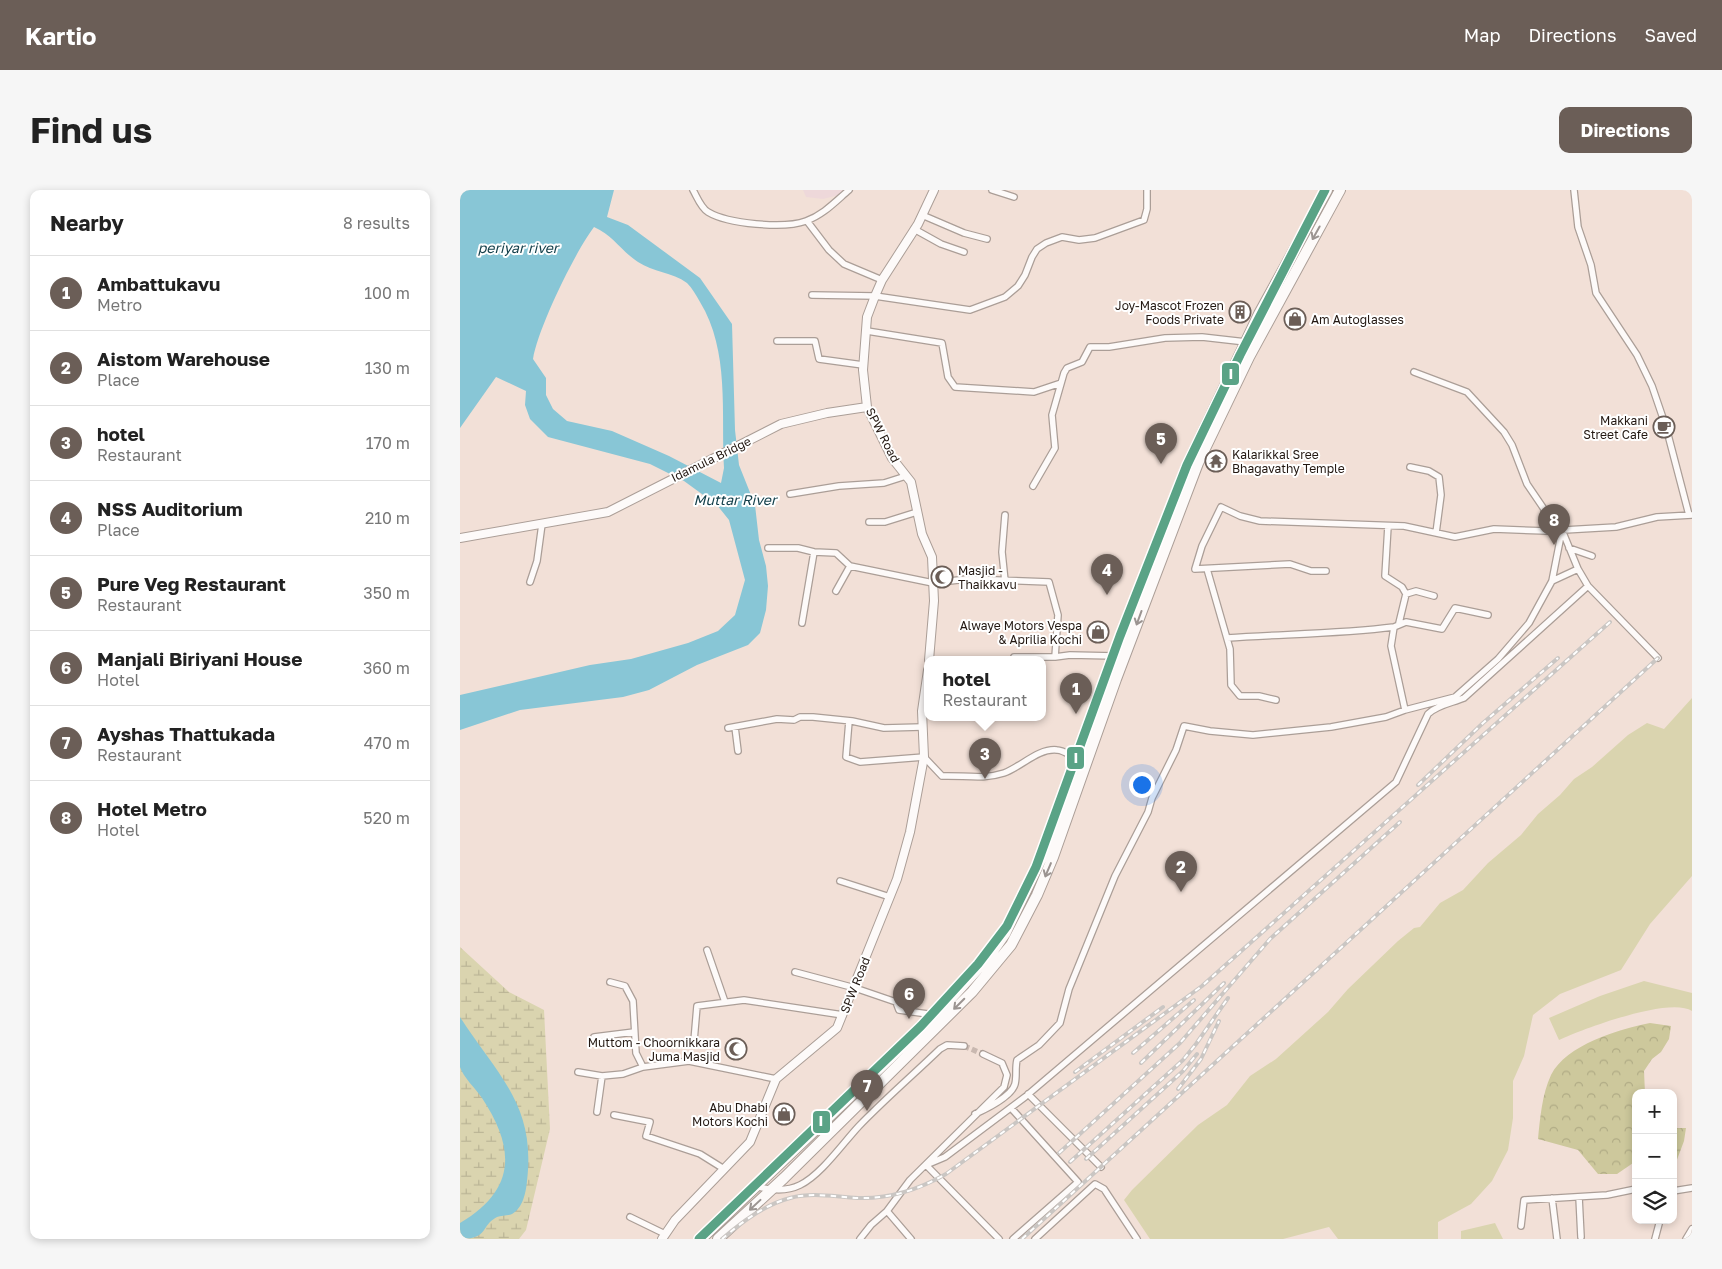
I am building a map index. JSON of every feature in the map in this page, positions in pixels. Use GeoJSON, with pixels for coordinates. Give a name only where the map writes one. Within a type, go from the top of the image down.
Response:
{"type":"FeatureCollection","features":[{"type":"Feature","properties":{"kind":"highway"},"geometry":{"type":"LineString","coordinates":[[700,1239],[935,1015],[989,957],[1005,934],[1049,844],[1115,656],[1177,490],[1246,342],[1327,190]]}},
{"type":"Feature","properties":{"kind":"highway"},"geometry":{"type":"LineString","coordinates":[[718,1239],[770,1191],[972,992],[1011,945],[1037,895],[1053,857],[1116,679],[1198,463],[1249,357],[1340,190]]}},
{"type":"Feature","properties":{"kind":"street"},"geometry":{"type":"LineString","coordinates":[[692,190],[707,212],[734,220],[790,225],[806,221],[826,211],[849,190]]}},
{"type":"Feature","properties":{"kind":"street","name":"SPW Road"},"geometry":{"type":"LineString","coordinates":[[929,656],[934,601],[932,557],[922,534],[911,482],[892,458],[867,407],[864,365],[868,317],[875,296],[882,280],[922,215],[934,190]]}},
{"type":"Feature","properties":{"kind":"street"},"geometry":{"type":"LineString","coordinates":[[992,190],[1014,197]]}},
{"type":"Feature","properties":{"kind":"street"},"geometry":{"type":"LineString","coordinates":[[812,295],[875,296],[955,310],[970,310],[1005,297],[1018,286],[1037,249],[1046,243],[1062,237],[1079,240],[1095,238],[1144,220],[1147,210],[1147,190]]}},
{"type":"Feature","properties":{"kind":"street"},"geometry":{"type":"LineString","coordinates":[[1326,571],[1311,571],[1290,564],[1195,569],[1202,546],[1221,507],[1240,516],[1260,521],[1404,526],[1455,537],[1494,529],[1547,531],[1616,527],[1657,517],[1691,515],[1666,426],[1652,386],[1637,355],[1596,293],[1591,265],[1578,227],[1574,190]]}},
{"type":"Feature","properties":{"kind":"street"},"geometry":{"type":"LineString","coordinates":[[922,215],[964,234],[987,239]]}},
{"type":"Feature","properties":{"kind":"street"},"geometry":{"type":"LineString","coordinates":[[806,221],[829,250],[844,264],[882,280]]}},
{"type":"Feature","properties":{"kind":"street"},"geometry":{"type":"LineString","coordinates":[[914,229],[941,244],[964,252]]}},
{"type":"Feature","properties":{"kind":"street"},"geometry":{"type":"LineString","coordinates":[[867,331],[942,343],[948,377],[955,387],[1034,392],[1061,383]]}},
{"type":"Feature","properties":{"kind":"street"},"geometry":{"type":"LineString","coordinates":[[1033,486],[1055,448],[1052,415],[1067,368],[1082,362],[1090,347],[1110,347],[1166,338],[1202,338],[1246,342]]}},
{"type":"Feature","properties":{"kind":"street"},"geometry":{"type":"LineString","coordinates":[[777,341],[815,341],[819,359],[864,365]]}},
{"type":"Feature","properties":{"kind":"street"},"geometry":{"type":"LineString","coordinates":[[1414,372],[1467,392],[1504,432],[1512,445],[1527,484],[1544,509],[1547,531]]}},
{"type":"Feature","properties":{"kind":"street","name":"Idamula Bridge"},"geometry":{"type":"LineString","coordinates":[[460,538],[608,512],[640,494],[781,424],[827,413],[867,407]]}},
{"type":"Feature","properties":{"kind":"street"},"geometry":{"type":"LineString","coordinates":[[1410,467],[1429,471],[1439,477],[1441,495],[1436,533]]}},
{"type":"Feature","properties":{"kind":"street"},"geometry":{"type":"LineString","coordinates":[[790,494],[839,486],[884,483],[906,476]]}},
{"type":"Feature","properties":{"kind":"street"},"geometry":{"type":"LineString","coordinates":[[869,522],[885,522],[917,512]]}},
{"type":"Feature","properties":{"kind":"street"},"geometry":{"type":"LineString","coordinates":[[1005,515],[1002,552],[1005,581]]}},
{"type":"Feature","properties":{"kind":"street"},"geometry":{"type":"LineString","coordinates":[[530,582],[537,561],[542,524]]}},
{"type":"Feature","properties":{"kind":"street"},"geometry":{"type":"LineString","coordinates":[[1388,526],[1385,576],[1402,587],[1406,594],[1391,646],[1405,710]]}},
{"type":"Feature","properties":{"kind":"street"},"geometry":{"type":"LineString","coordinates":[[1562,530],[1578,569],[1588,586],[1658,658]]}},
{"type":"Feature","properties":{"kind":"street"},"geometry":{"type":"LineString","coordinates":[[975,1114],[992,1106],[1007,1094],[1015,1085],[1017,1060],[1039,1045],[1060,1023],[1069,989],[1115,876],[1148,812],[1152,798],[1176,750],[1184,726],[1202,730],[1253,735],[1331,727],[1386,717],[1454,697],[1498,659],[1529,623],[1552,581],[1562,530]]}},
{"type":"Feature","properties":{"kind":"street"},"geometry":{"type":"LineString","coordinates":[[768,548],[798,548],[814,552],[836,553],[850,566],[933,583],[968,579],[1049,582],[1058,615],[1055,656]]}},
{"type":"Feature","properties":{"kind":"street"},"geometry":{"type":"LineString","coordinates":[[1570,548],[1592,556]]}},
{"type":"Feature","properties":{"kind":"street"},"geometry":{"type":"LineString","coordinates":[[802,623],[814,552]]}},
{"type":"Feature","properties":{"kind":"street"},"geometry":{"type":"LineString","coordinates":[[836,591],[850,566]]}},
{"type":"Feature","properties":{"kind":"street"},"geometry":{"type":"LineString","coordinates":[[1207,569],[1230,649],[1231,685],[1240,696],[1259,696],[1276,700]]}},
{"type":"Feature","properties":{"kind":"street"},"geometry":{"type":"LineString","coordinates":[[1552,581],[1565,573],[1578,569]]}},
{"type":"Feature","properties":{"kind":"street"},"geometry":{"type":"LineString","coordinates":[[926,1166],[945,1158],[1011,1108],[1396,782],[1428,714],[1433,708],[1449,705],[1464,698],[1588,586]]}},
{"type":"Feature","properties":{"kind":"street"},"geometry":{"type":"LineString","coordinates":[[1406,594],[1416,591],[1434,596]]}},
{"type":"Feature","properties":{"kind":"street"},"geometry":{"type":"LineString","coordinates":[[1227,638],[1278,634],[1321,634],[1397,625],[1406,622],[1442,629],[1455,608],[1488,615]]}},
{"type":"Feature","properties":{"kind":"street"},"geometry":{"type":"LineString","coordinates":[[1046,656],[1115,656]]}},
{"type":"Feature","properties":{"kind":"street","name":"SPW Road"},"geometry":{"type":"LineString","coordinates":[[663,1237],[675,1220],[750,1142],[776,1079],[837,1028],[855,988],[890,897],[910,832],[924,757],[922,711],[924,697]]}},
{"type":"Feature","properties":{"kind":"street"},"geometry":{"type":"LineString","coordinates":[[728,728],[777,719],[794,720],[806,717],[849,721],[884,728],[922,727]]}},
{"type":"Feature","properties":{"kind":"street"},"geometry":{"type":"LineString","coordinates":[[849,721],[846,757],[860,762],[924,757],[942,776],[977,779],[1004,773],[1046,751],[1058,750],[1078,760]]}},
{"type":"Feature","properties":{"kind":"street"},"geometry":{"type":"LineString","coordinates":[[736,727],[738,751]]}},
{"type":"Feature","properties":{"kind":"street"},"geometry":{"type":"LineString","coordinates":[[840,881],[890,897]]}},
{"type":"Feature","properties":{"kind":"street"},"geometry":{"type":"LineString","coordinates":[[707,950],[725,1002]]}},
{"type":"Feature","properties":{"kind":"street"},"geometry":{"type":"LineString","coordinates":[[795,972],[855,988],[896,1002],[898,1010],[935,1015]]}},
{"type":"Feature","properties":{"kind":"street"},"geometry":{"type":"LineString","coordinates":[[610,982],[625,986],[632,995],[636,1053],[643,1067]]}},
{"type":"Feature","properties":{"kind":"street"},"geometry":{"type":"LineString","coordinates":[[694,1041],[697,1006],[744,1000],[843,1015]]}},
{"type":"Feature","properties":{"kind":"street"},"geometry":{"type":"LineString","coordinates":[[594,1037],[634,1032]]}},
{"type":"Feature","properties":{"kind":"street"},"geometry":{"type":"LineString","coordinates":[[755,1186],[770,1191],[797,1187],[811,1178],[861,1124],[940,1049],[947,1045],[964,1046]]}},
{"type":"Feature","properties":{"kind":"street"},"geometry":{"type":"LineString","coordinates":[[860,1239],[871,1225],[887,1211],[910,1180],[1004,1087],[1007,1075],[1002,1063],[983,1054]]}},
{"type":"Feature","properties":{"kind":"street"},"geometry":{"type":"LineString","coordinates":[[578,1072],[602,1076],[623,1074],[643,1067],[689,1061],[776,1079]]}},
{"type":"Feature","properties":{"kind":"street"},"geometry":{"type":"LineString","coordinates":[[597,1112],[602,1076]]}},
{"type":"Feature","properties":{"kind":"street"},"geometry":{"type":"LineString","coordinates":[[1028,1094],[1101,1167]]}},
{"type":"Feature","properties":{"kind":"street"},"geometry":{"type":"LineString","coordinates":[[1011,1108],[1078,1182],[1013,1239]]}},
{"type":"Feature","properties":{"kind":"street"},"geometry":{"type":"LineString","coordinates":[[614,1116],[650,1122],[646,1136],[700,1154],[724,1169]]}},
{"type":"Feature","properties":{"kind":"street"},"geometry":{"type":"LineString","coordinates":[[926,1166],[999,1239]]}},
{"type":"Feature","properties":{"kind":"street"},"geometry":{"type":"LineString","coordinates":[[1034,1239],[1095,1184],[1104,1189],[1137,1239]]}},
{"type":"Feature","properties":{"kind":"street"},"geometry":{"type":"LineString","coordinates":[[1677,1190],[1692,1188]]}},
{"type":"Feature","properties":{"kind":"street"},"geometry":{"type":"LineString","coordinates":[[1521,1226],[1524,1200],[1607,1195],[1632,1190]]}},
{"type":"Feature","properties":{"kind":"street"},"geometry":{"type":"LineString","coordinates":[[1579,1197],[1581,1237]]}},
{"type":"Feature","properties":{"kind":"street"},"geometry":{"type":"LineString","coordinates":[[1552,1198],[1557,1239]]}},
{"type":"Feature","properties":{"kind":"street"},"geometry":{"type":"LineString","coordinates":[[887,1211],[911,1239]]}},
{"type":"Feature","properties":{"kind":"street"},"geometry":{"type":"LineString","coordinates":[[630,1217],[663,1237]]}},
{"type":"Feature","properties":{"kind":"street"},"geometry":{"type":"LineString","coordinates":[[1655,1239],[1659,1224]]}},
{"type":"Feature","properties":{"kind":"street"},"geometry":{"type":"LineString","coordinates":[[1686,1239],[1692,1229]]}},
{"type":"Feature","properties":{"kind":"shaded area"},"geometry":{"type":"Polygon","coordinates":[[[803,190],[843,190],[839,195],[823,199],[806,197],[803,190]]]}},
{"type":"Feature","properties":{"kind":"green space"},"geometry":{"type":"Polygon","coordinates":[[[1692,698],[1692,876],[1650,924],[1621,970],[1560,994],[1533,1015],[1524,1056],[1513,1081],[1513,1118],[1508,1150],[1492,1181],[1471,1204],[1438,1222],[1438,1239],[1338,1239],[1329,1227],[1283,1239],[1150,1239],[1124,1200],[1132,1190],[1198,1125],[1227,1105],[1250,1076],[1276,1059],[1328,1012],[1348,989],[1398,941],[1414,928],[1420,927],[1440,903],[1463,890],[1488,863],[1521,835],[1538,814],[1560,795],[1574,779],[1592,767],[1628,735],[1647,723],[1664,729],[1692,698]]]}},
{"type":"Feature","properties":{"kind":"green space"},"geometry":{"type":"Polygon","coordinates":[[[460,947],[509,992],[544,1010],[550,1129],[526,1230],[519,1239],[460,1239],[460,947]]]}},
{"type":"Feature","properties":{"kind":"green space"},"geometry":{"type":"Polygon","coordinates":[[[1644,981],[1692,993],[1692,1011],[1681,1007],[1647,1011],[1606,1022],[1559,1040],[1549,1018],[1600,996],[1644,981]]]}},
{"type":"Feature","properties":{"kind":"green space"},"geometry":{"type":"Polygon","coordinates":[[[1650,1023],[1671,1026],[1669,1039],[1661,1052],[1652,1059],[1644,1071],[1645,1089],[1632,1089],[1632,1164],[1617,1174],[1598,1174],[1578,1150],[1538,1139],[1545,1090],[1558,1064],[1568,1055],[1594,1040],[1624,1029],[1650,1023]]]}},
{"type":"Feature","properties":{"kind":"green space"},"geometry":{"type":"Polygon","coordinates":[[[1677,1128],[1686,1128],[1684,1141],[1677,1160],[1677,1128]]]}},
{"type":"Feature","properties":{"kind":"green space"},"geometry":{"type":"Polygon","coordinates":[[[1495,1223],[1503,1239],[1461,1239],[1461,1231],[1495,1223]]]}},
{"type":"Feature","properties":{"kind":"water"},"geometry":{"type":"Polygon","coordinates":[[[460,190],[614,190],[607,217],[628,225],[700,278],[732,324],[735,430],[739,465],[755,505],[759,540],[766,566],[768,586],[766,610],[760,633],[748,645],[697,665],[649,690],[623,697],[520,710],[460,730],[460,695],[590,665],[631,659],[688,643],[718,631],[735,615],[745,580],[729,520],[717,505],[684,481],[650,464],[548,437],[530,419],[525,405],[526,391],[496,377],[460,428],[460,190]],[[594,227],[577,254],[549,310],[536,345],[533,359],[546,378],[546,395],[553,409],[567,421],[612,431],[669,456],[721,483],[724,468],[722,383],[716,341],[710,321],[687,283],[675,276],[638,262],[594,227]]]}},
{"type":"Feature","properties":{"kind":"water"},"geometry":{"type":"Polygon","coordinates":[[[460,1017],[500,1075],[520,1111],[526,1132],[528,1155],[526,1190],[519,1208],[512,1214],[499,1216],[488,1224],[476,1237],[460,1239],[460,1223],[479,1210],[492,1196],[501,1182],[505,1166],[505,1151],[501,1134],[493,1116],[460,1067],[460,1017]]]}},
{"type":"Feature","properties":{"kind":"tunnel"},"geometry":{"type":"LineString","coordinates":[[964,1046],[983,1054]]}},
{"type":"Feature","properties":{"kind":"railway"},"geometry":{"type":"LineString","coordinates":[[722,1239],[745,1220],[771,1205],[790,1198],[816,1195],[858,1198],[881,1197],[914,1189],[946,1174],[1202,986],[1610,622]]}},
{"type":"Feature","properties":{"kind":"railway"},"geometry":{"type":"LineString","coordinates":[[1418,785],[1483,723],[1558,658]]}},
{"type":"Feature","properties":{"kind":"railway"},"geometry":{"type":"LineString","coordinates":[[1022,1239],[1658,658]]}},
{"type":"Feature","properties":{"kind":"railway"},"geometry":{"type":"LineString","coordinates":[[1059,1153],[1180,1043],[1270,939],[1400,822]]}},
{"type":"Feature","properties":{"kind":"railway"},"geometry":{"type":"LineString","coordinates":[[1141,1063],[1224,983]]}},
{"type":"Feature","properties":{"kind":"railway"},"geometry":{"type":"LineString","coordinates":[[1070,1162],[1183,1060],[1228,998]]}},
{"type":"Feature","properties":{"kind":"railway"},"geometry":{"type":"LineString","coordinates":[[1133,1053],[1194,1000]]}},
{"type":"Feature","properties":{"kind":"railway"},"geometry":{"type":"LineString","coordinates":[[1075,1072],[1163,1007]]}},
{"type":"Feature","properties":{"kind":"railway"},"geometry":{"type":"LineString","coordinates":[[1178,1089],[1201,1059],[1219,1021]]}},
{"type":"Feature","properties":{"kind":"railway"},"geometry":{"type":"LineString","coordinates":[[1086,1159],[1183,1071],[1197,1054]]}},
{"type":"Feature","properties":{"kind":"transit line","name":"I"},"geometry":{"type":"LineString","coordinates":[[699,1239],[921,1026],[978,964],[1007,926],[1036,867],[1120,636],[1187,465],[1240,355],[1325,190]]}},
{"type":"Feature","properties":{"kind":"place","name":"Joy-Mascot Frozen Foods Private"},"geometry":{"type":"Point","coordinates":[1240,312]}},
{"type":"Feature","properties":{"kind":"place","name":"Am Autoglasses"},"geometry":{"type":"Point","coordinates":[1295,319]}},
{"type":"Feature","properties":{"kind":"place","name":"Makkani Street Cafe"},"geometry":{"type":"Point","coordinates":[1664,427]}},
{"type":"Feature","properties":{"kind":"place","name":"Kalarikkal Sree Bhagavathy Temple"},"geometry":{"type":"Point","coordinates":[1216,461]}},
{"type":"Feature","properties":{"kind":"place","name":"Pure Veg Restaurant"},"geometry":{"type":"Point","coordinates":[1161,464]}},
{"type":"Feature","properties":{"kind":"place","name":"Hotel Metro"},"geometry":{"type":"Point","coordinates":[1554,545]}},
{"type":"Feature","properties":{"kind":"place","name":"Masjid - Thaikkavu"},"geometry":{"type":"Point","coordinates":[942,577]}},
{"type":"Feature","properties":{"kind":"place","name":"NSS Auditorium"},"geometry":{"type":"Point","coordinates":[1107,595]}},
{"type":"Feature","properties":{"kind":"place","name":"Alwaye Motors Vespa & Aprilia Kochi"},"geometry":{"type":"Point","coordinates":[1098,632]}},
{"type":"Feature","properties":{"kind":"place","name":"Ambattukavu"},"geometry":{"type":"Point","coordinates":[1076,714]}},
{"type":"Feature","properties":{"kind":"place","name":"hotel"},"geometry":{"type":"Point","coordinates":[985,779]}},
{"type":"Feature","properties":{"kind":"place","name":"Aistom Warehouse"},"geometry":{"type":"Point","coordinates":[1181,892]}},
{"type":"Feature","properties":{"kind":"place","name":"Manjali Biriyani House"},"geometry":{"type":"Point","coordinates":[909,1019]}},
{"type":"Feature","properties":{"kind":"place","name":"Muttom - Choornikkara Juma Masjid"},"geometry":{"type":"Point","coordinates":[736,1049]}},
{"type":"Feature","properties":{"kind":"place","name":"Ayshas Thattukada"},"geometry":{"type":"Point","coordinates":[867,1111]}},
{"type":"Feature","properties":{"kind":"place","name":"Abu Dhabi Motors Kochi"},"geometry":{"type":"Point","coordinates":[784,1114]}},
{"type":"Feature","properties":{"kind":"water label","name":"periyar river"},"geometry":{"type":"Point","coordinates":[518,247]}},
{"type":"Feature","properties":{"kind":"water label","name":"Muttar River"},"geometry":{"type":"Point","coordinates":[735,499]}}]}
